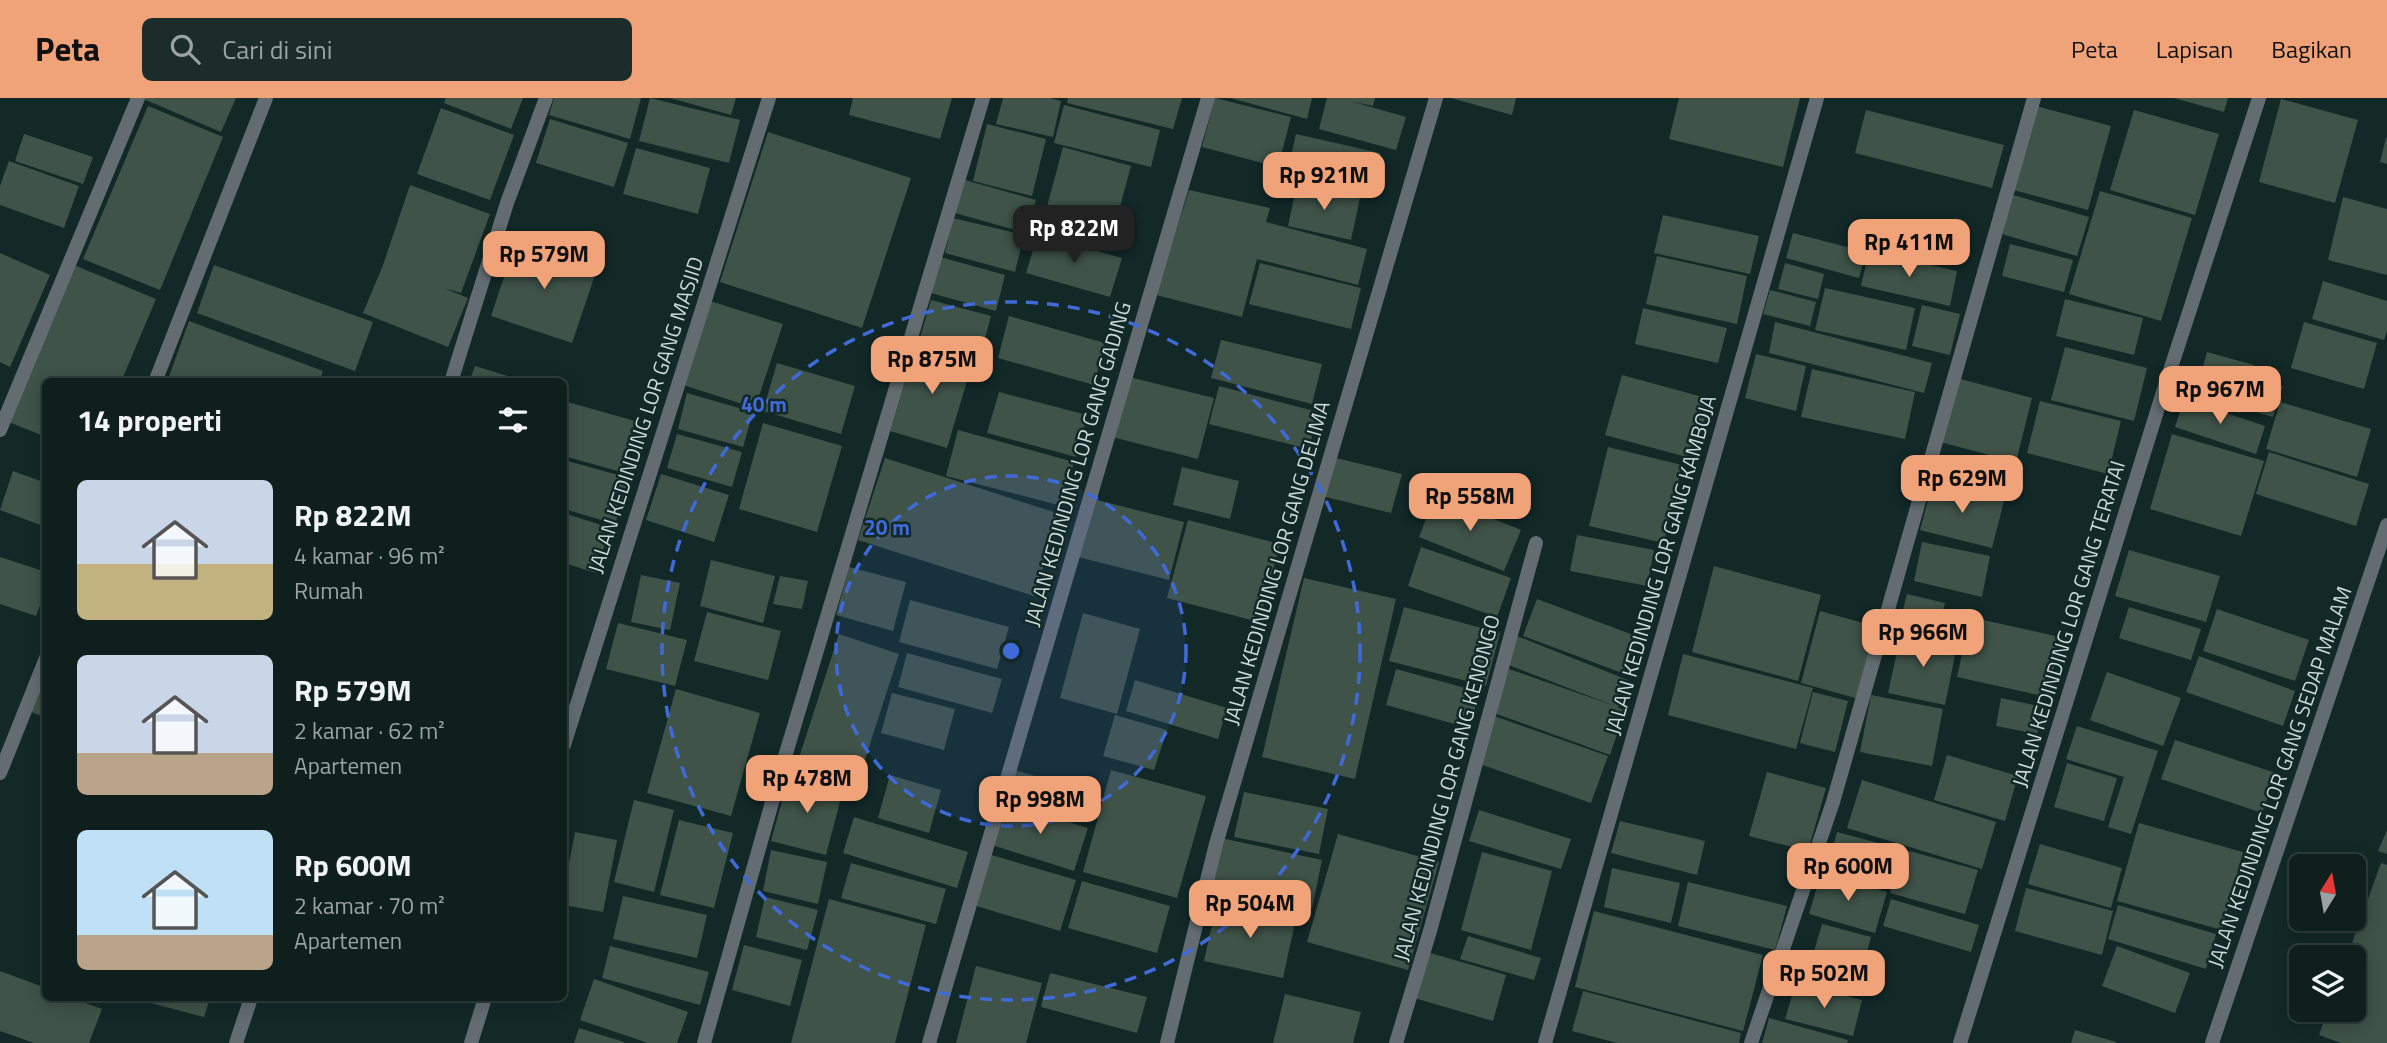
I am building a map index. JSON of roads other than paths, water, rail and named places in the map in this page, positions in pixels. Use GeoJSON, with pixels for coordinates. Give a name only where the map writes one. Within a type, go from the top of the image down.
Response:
{"type":"FeatureCollection","features":[{"type":"Feature","properties":{"kind":"street"},"geometry":{"type":"LineString","coordinates":[[0,430],[138,98]]}},
{"type":"Feature","properties":{"kind":"street"},"geometry":{"type":"LineString","coordinates":[[157,378],[266,98]]}},
{"type":"Feature","properties":{"kind":"street"},"geometry":{"type":"LineString","coordinates":[[452,378],[507,203],[546,98]]}},
{"type":"Feature","properties":{"kind":"street","name":"JALAN KEDINDING LOR GANG MASJID"},"geometry":{"type":"LineString","coordinates":[[567,736],[769,98]]}},
{"type":"Feature","properties":{"kind":"street"},"geometry":{"type":"LineString","coordinates":[[704,1043],[788,746],[983,98]]}},
{"type":"Feature","properties":{"kind":"street","name":"JALAN KEDINDING LOR GANG GADING"},"geometry":{"type":"LineString","coordinates":[[929,1043],[1208,98]]}},
{"type":"Feature","properties":{"kind":"street","name":"JALAN KEDINDING LOR GANG DELIMA"},"geometry":{"type":"LineString","coordinates":[[1167,1043],[1216,844],[1436,98]]}},
{"type":"Feature","properties":{"kind":"street","name":"JALAN KEDINDING LOR GANG KAMBOJA"},"geometry":{"type":"LineString","coordinates":[[1545,1043],[1817,98]]}},
{"type":"Feature","properties":{"kind":"street"},"geometry":{"type":"LineString","coordinates":[[1751,1043],[1833,802],[2034,98]]}},
{"type":"Feature","properties":{"kind":"street","name":"JALAN KEDINDING LOR GANG TERATAI"},"geometry":{"type":"LineString","coordinates":[[1960,1043],[2163,392],[2259,98]]}},
{"type":"Feature","properties":{"kind":"street","name":"JALAN KEDINDING LOR GANG SEDAP MALAM"},"geometry":{"type":"LineString","coordinates":[[2213,1043],[2387,525]]}},
{"type":"Feature","properties":{"kind":"street","name":"JALAN KEDINDING LOR GANG KENONGO"},"geometry":{"type":"LineString","coordinates":[[1396,1043],[1430,931],[1536,544]]}},
{"type":"Feature","properties":{"kind":"street"},"geometry":{"type":"LineString","coordinates":[[0,774],[42,668]]}},
{"type":"Feature","properties":{"kind":"street"},"geometry":{"type":"LineString","coordinates":[[236,1043],[250,1001]]}},
{"type":"Feature","properties":{"kind":"street"},"geometry":{"type":"LineString","coordinates":[[471,1043],[484,1001]]}}]}
